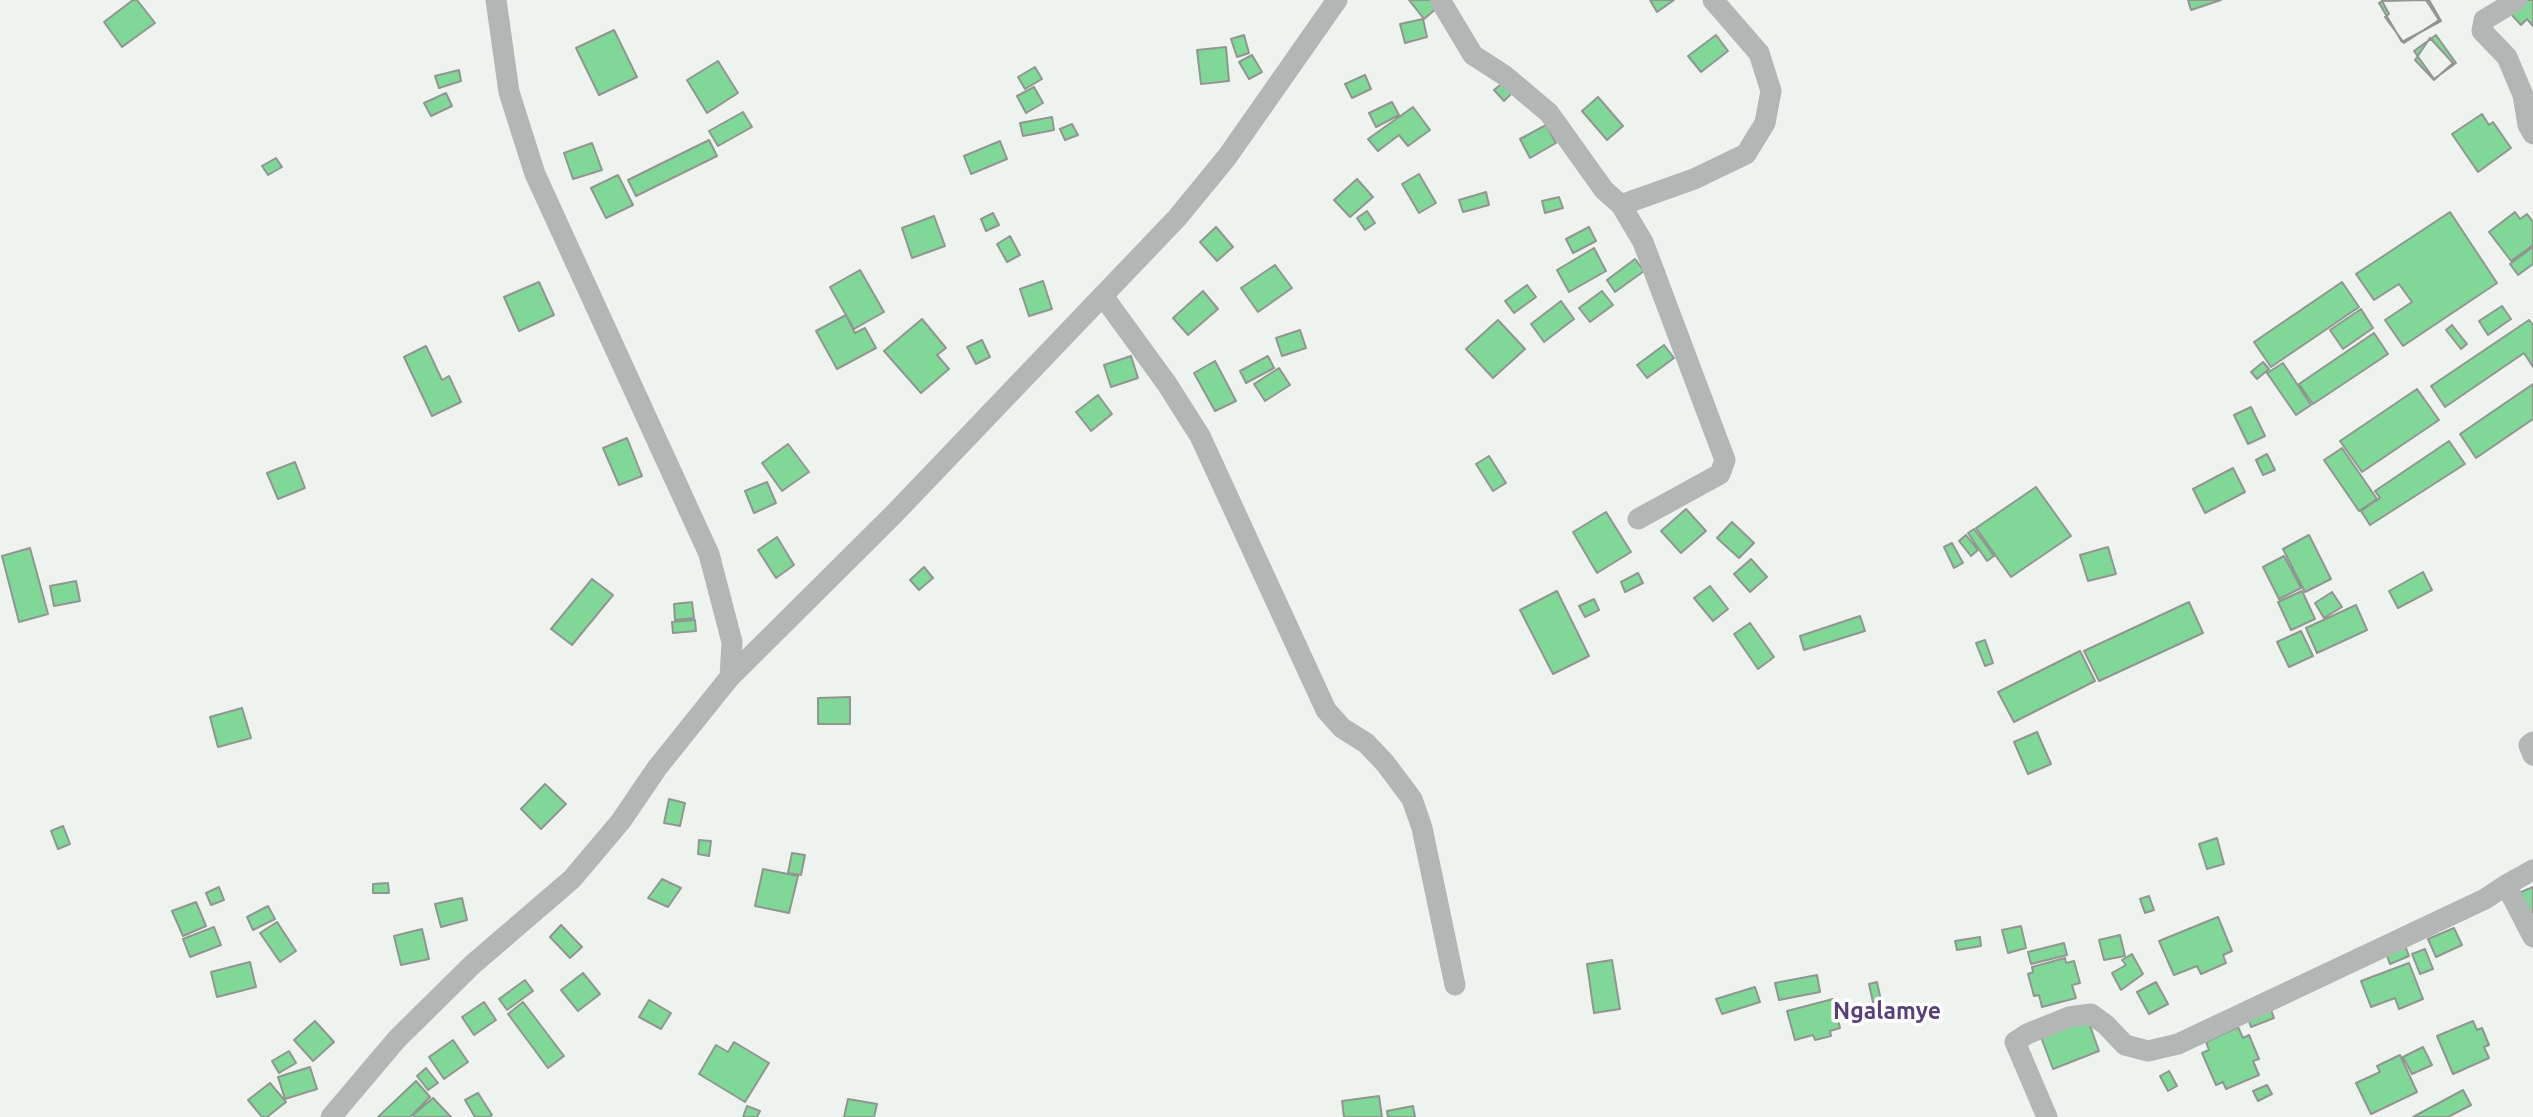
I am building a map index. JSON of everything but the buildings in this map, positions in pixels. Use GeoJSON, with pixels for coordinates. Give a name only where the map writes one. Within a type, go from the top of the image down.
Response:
{"type":"FeatureCollection","features":[{"type":"Feature","properties":{"kind":"street"},"geometry":{"type":"LineString","coordinates":[[496,0],[509,92],[535,174],[709,554],[732,642],[730,677]]}},
{"type":"Feature","properties":{"kind":"street"},"geometry":{"type":"LineString","coordinates":[[331,1117],[397,1039],[443,993],[572,879],[621,821],[657,768],[730,677],[894,514],[1177,218],[1227,157],[1337,0]]}},
{"type":"Feature","properties":{"kind":"street"},"geometry":{"type":"LineString","coordinates":[[1440,0],[1473,55],[1504,75],[1549,113],[1604,190],[1621,205],[1643,243],[1726,460],[1720,474],[1638,519]]}},
{"type":"Feature","properties":{"kind":"street"},"geometry":{"type":"LineString","coordinates":[[1621,205],[1694,179],[1745,154],[1765,123],[1771,91],[1759,52],[1713,0]]}},
{"type":"Feature","properties":{"kind":"street"},"geometry":{"type":"LineString","coordinates":[[2517,0],[2484,20],[2482,31],[2507,57],[2523,95],[2528,125],[2533,134]]}},
{"type":"Feature","properties":{"kind":"street"},"geometry":{"type":"LineString","coordinates":[[1103,296],[1167,384],[1200,436],[1326,710],[1342,728],[1366,743],[1385,762],[1412,799],[1422,828],[1455,985]]}},
{"type":"Feature","properties":{"kind":"street"},"geometry":{"type":"LineString","coordinates":[[2533,742],[2529,744],[2533,755]]}},
{"type":"Feature","properties":{"kind":"street"},"geometry":{"type":"LineString","coordinates":[[2047,1117],[2015,1042],[2027,1034],[2069,1017],[2091,1014],[2125,1045],[2148,1051],[2178,1044],[2485,899],[2533,870]]}},
{"type":"Feature","properties":{"kind":"street"},"geometry":{"type":"LineString","coordinates":[[2506,884],[2533,937]]}},
{"type":"Feature","properties":{"kind":"district","name":"Ngalamye"},"geometry":{"type":"Point","coordinates":[1887,1011]}}]}
